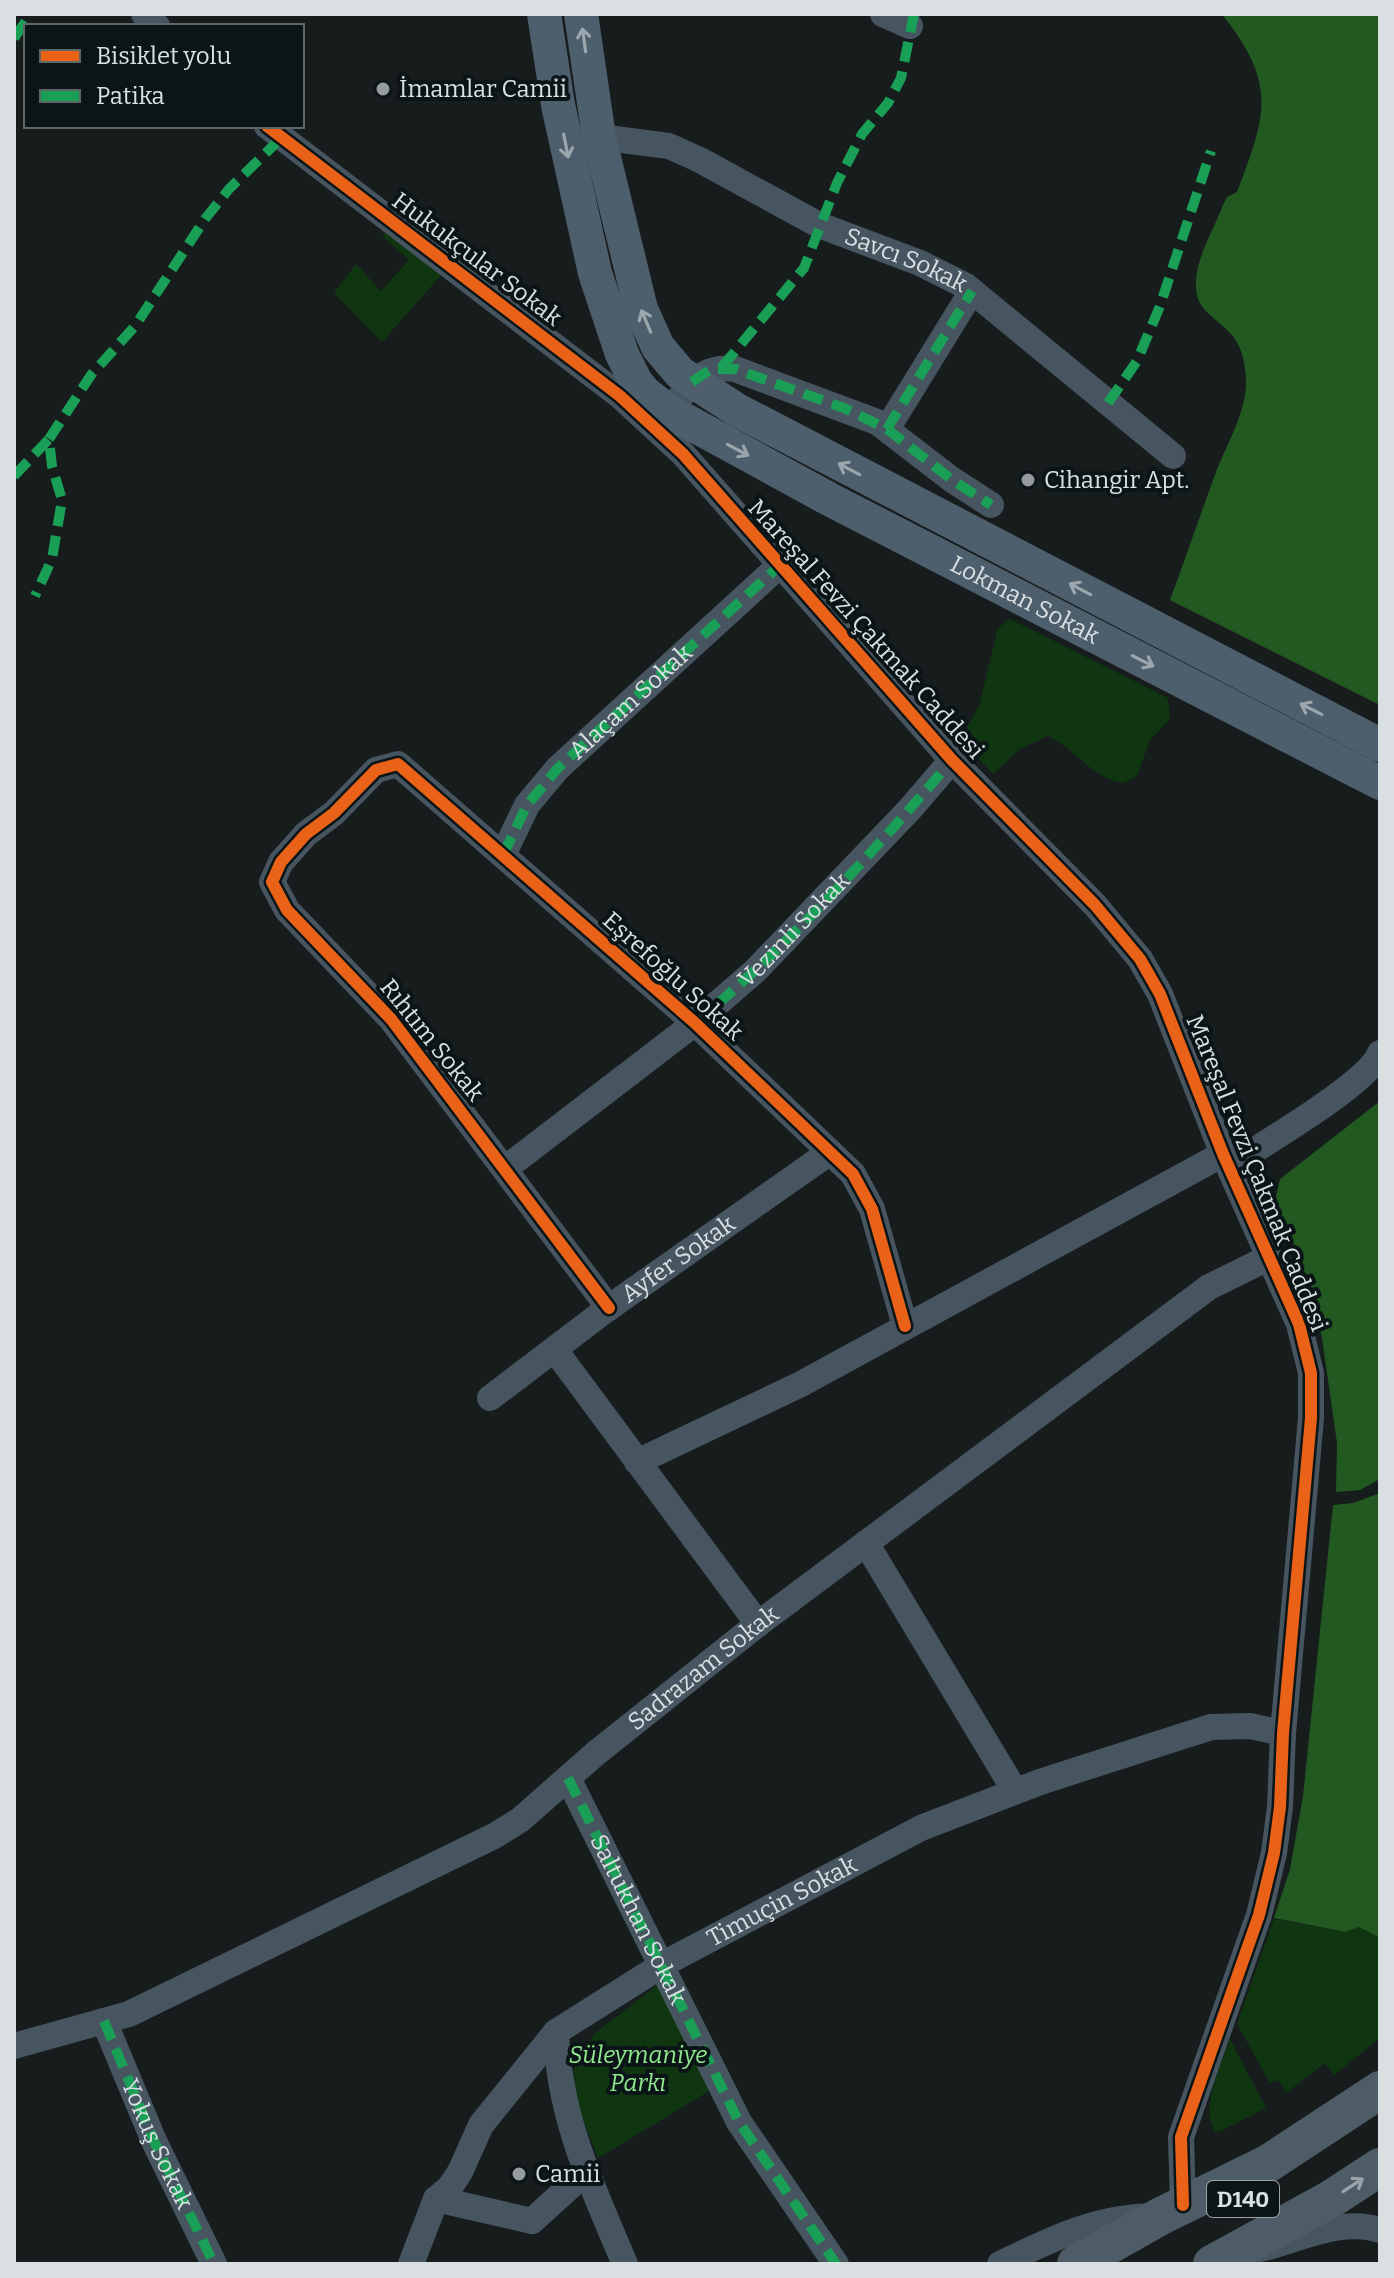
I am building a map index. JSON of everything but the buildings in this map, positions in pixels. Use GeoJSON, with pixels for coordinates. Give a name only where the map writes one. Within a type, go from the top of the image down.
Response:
{"type":"FeatureCollection","features":[{"type":"Feature","properties":{"kind":"highway"},"geometry":{"type":"LineString","coordinates":[[1076,2264],[1172,2210],[1269,2163],[1380,2090]]}},
{"type":"Feature","properties":{"kind":"highway","name":"D140"},"geometry":{"type":"LineString","coordinates":[[1098,2264],[1274,2184],[1329,2154],[1380,2120]]}},
{"type":"Feature","properties":{"kind":"highway","name":"D140"},"geometry":{"type":"LineString","coordinates":[[1217,2262],[1331,2199],[1380,2167]]}},
{"type":"Feature","properties":{"kind":"main road","name":"Mareşal Fevzi Çakmak Caddesi"},"geometry":{"type":"LineString","coordinates":[[544,14],[577,199],[608,318],[636,382],[652,400],[664,421]]}},
{"type":"Feature","properties":{"kind":"main road"},"geometry":{"type":"LineString","coordinates":[[581,14],[599,137],[641,309],[658,347],[692,382]]}},
{"type":"Feature","properties":{"kind":"main road","name":"Lokman Sokak"},"geometry":{"type":"LineString","coordinates":[[692,382],[737,410],[1380,745]]}},
{"type":"Feature","properties":{"kind":"main road","name":"Lokman Sokak"},"geometry":{"type":"LineString","coordinates":[[664,421],[829,499],[1380,783]]}},
{"type":"Feature","properties":{"kind":"street"},"geometry":{"type":"LineString","coordinates":[[883,14],[910,26]]}},
{"type":"Feature","properties":{"kind":"street","name":"Hukukçular Sokak"},"geometry":{"type":"LineString","coordinates":[[270,128],[620,396],[664,421]]}},
{"type":"Feature","properties":{"kind":"street","name":"Savcı Sokak"},"geometry":{"type":"LineString","coordinates":[[599,137],[669,146],[819,225],[920,263],[972,291],[1173,456]]}},
{"type":"Feature","properties":{"kind":"street"},"geometry":{"type":"LineString","coordinates":[[887,429],[972,291]]}},
{"type":"Feature","properties":{"kind":"street"},"geometry":{"type":"LineString","coordinates":[[664,421],[692,382],[711,369],[735,369],[844,408],[887,429],[951,479],[991,505]]}},
{"type":"Feature","properties":{"kind":"street","name":"Mareşal Fevzi Çakmak Caddesi"},"geometry":{"type":"LineString","coordinates":[[664,421],[780,565],[952,760],[1095,905],[1140,959],[1175,1028],[1226,1160],[1299,1324],[1311,1373],[1311,1418],[1283,1733],[1280,1807],[1267,1883],[1245,1956],[1181,2137],[1172,2210]]}},
{"type":"Feature","properties":{"kind":"street","name":"Alaçam Sokak"},"geometry":{"type":"LineString","coordinates":[[503,855],[527,805],[558,768],[780,565]]}},
{"type":"Feature","properties":{"kind":"street","name":"Vezinli Sokak"},"geometry":{"type":"LineString","coordinates":[[506,1168],[695,1023],[755,971],[910,809],[952,760]]}},
{"type":"Feature","properties":{"kind":"street","name":"Eşrefoğlu Sokak"},"geometry":{"type":"LineString","coordinates":[[334,813],[376,770],[398,764],[695,1023],[853,1174],[872,1209],[905,1326]]}},
{"type":"Feature","properties":{"kind":"street","name":"Rıhtım Sokak"},"geometry":{"type":"LineString","coordinates":[[334,813],[306,834],[281,862],[272,882],[287,910],[391,1019],[609,1308]]}},
{"type":"Feature","properties":{"kind":"street"},"geometry":{"type":"LineString","coordinates":[[637,1462],[801,1384],[905,1326],[1226,1160],[1344,1090],[1377,1062],[1380,1053]]}},
{"type":"Feature","properties":{"kind":"street","name":"Ayfer Sokak"},"geometry":{"type":"LineString","coordinates":[[490,1398],[609,1308],[830,1152]]}},
{"type":"Feature","properties":{"kind":"street","name":"Sadrazam Sokak"},"geometry":{"type":"LineString","coordinates":[[14,2046],[129,2014],[494,1836],[520,1820],[758,1624],[1209,1287],[1270,1257]]}},
{"type":"Feature","properties":{"kind":"street"},"geometry":{"type":"LineString","coordinates":[[555,1350],[758,1624]]}},
{"type":"Feature","properties":{"kind":"street"},"geometry":{"type":"LineString","coordinates":[[866,1543],[1015,1791]]}},
{"type":"Feature","properties":{"kind":"street","name":"Timuçin Sokak"},"geometry":{"type":"LineString","coordinates":[[411,2264],[436,2199],[450,2187],[460,2172],[488,2114],[556,2032],[660,1966],[921,1828],[1015,1791],[1211,1727],[1250,1726],[1283,1733]]}},
{"type":"Feature","properties":{"kind":"street","name":"Saltukhan Sokak"},"geometry":{"type":"LineString","coordinates":[[568,1778],[739,2122],[836,2264]]}},
{"type":"Feature","properties":{"kind":"street","name":"Yokuş Sokak"},"geometry":{"type":"LineString","coordinates":[[104,2021],[154,2141],[214,2264]]}},
{"type":"Feature","properties":{"kind":"street"},"geometry":{"type":"LineString","coordinates":[[556,2032],[557,2071],[576,2147],[625,2264]]}},
{"type":"Feature","properties":{"kind":"street"},"geometry":{"type":"LineString","coordinates":[[436,2199],[532,2221],[586,2172]]}},
{"type":"Feature","properties":{"kind":"street"},"geometry":{"type":"LineString","coordinates":[[1000,2264],[1078,2227],[1172,2210]]}},
{"type":"Feature","properties":{"kind":"street"},"geometry":{"type":"LineString","coordinates":[[1217,2262],[1343,2225],[1357,2224],[1380,2230]]}},
{"type":"Feature","properties":{"kind":"green space"},"geometry":{"type":"Polygon","coordinates":[[[1222,14],[1380,14],[1380,705],[1170,600],[1240,415],[1245,391],[1245,367],[1238,344],[1206,312],[1196,290],[1197,270],[1203,251],[1227,197],[1237,192],[1260,119],[1259,80],[1252,60],[1222,14]]]}},
{"type":"Feature","properties":{"kind":"green space"},"geometry":{"type":"Polygon","coordinates":[[[391,227],[443,273],[382,342],[334,293],[356,264],[381,291],[409,260],[382,236],[391,227]]]}},
{"type":"Feature","properties":{"kind":"green space"},"geometry":{"type":"Polygon","coordinates":[[[1010,619],[1168,698],[1170,719],[1150,740],[1137,776],[1123,783],[1111,780],[1048,736],[1020,749],[993,774],[960,739],[979,706],[998,628],[1010,619]]]}},
{"type":"Feature","properties":{"kind":"green space"},"geometry":{"type":"Polygon","coordinates":[[[1380,1101],[1380,1479],[1360,1490],[1336,1492],[1337,1443],[1322,1338],[1305,1273],[1275,1202],[1280,1179],[1380,1101]]]}},
{"type":"Feature","properties":{"kind":"green space"},"geometry":{"type":"Polygon","coordinates":[[[1380,1493],[1380,1938],[1359,1927],[1345,1932],[1274,1918],[1290,1869],[1303,1796],[1333,1505],[1353,1503],[1380,1493]]]}},
{"type":"Feature","properties":{"kind":"green space"},"geometry":{"type":"Polygon","coordinates":[[[1274,1919],[1345,1932],[1359,1927],[1380,1938],[1380,2038],[1334,2075],[1325,2063],[1286,2093],[1278,2080],[1270,2083],[1237,2024],[1274,1919]]]}},
{"type":"Feature","properties":{"kind":"green space","name":"Süleymaniye Parkı"},"geometry":{"type":"Polygon","coordinates":[[[660,1983],[711,2090],[598,2158],[575,2100],[574,2065],[594,2034],[660,1983]]]}},
{"type":"Feature","properties":{"kind":"green space"},"geometry":{"type":"Polygon","coordinates":[[[1230,2039],[1266,2108],[1219,2132],[1215,2131],[1209,2110],[1230,2039]]]}},
{"type":"Feature","properties":{"kind":"marked path"},"geometry":{"type":"LineString","coordinates":[[14,38],[31,14]]}},
{"type":"Feature","properties":{"kind":"marked path"},"geometry":{"type":"LineString","coordinates":[[722,367],[804,268],[837,183],[862,134],[888,103],[901,78],[914,14]]}},
{"type":"Feature","properties":{"kind":"marked path"},"geometry":{"type":"LineString","coordinates":[[49,439],[91,375],[135,326],[205,219],[229,189],[281,138]]}},
{"type":"Feature","properties":{"kind":"marked path"},"geometry":{"type":"LineString","coordinates":[[1108,403],[1137,361],[1160,306],[1211,151]]}},
{"type":"Feature","properties":{"kind":"marked path"},"geometry":{"type":"LineString","coordinates":[[887,429],[972,291]]}},
{"type":"Feature","properties":{"kind":"marked path"},"geometry":{"type":"LineString","coordinates":[[692,382],[711,369],[735,369],[844,408],[887,429],[951,479],[991,505]]}},
{"type":"Feature","properties":{"kind":"marked path"},"geometry":{"type":"LineString","coordinates":[[14,476],[49,439],[52,466],[62,500],[52,559],[35,596]]}},
{"type":"Feature","properties":{"kind":"marked path"},"geometry":{"type":"LineString","coordinates":[[503,855],[527,805],[558,768],[780,565]]}},
{"type":"Feature","properties":{"kind":"marked path"},"geometry":{"type":"LineString","coordinates":[[695,1023],[763,963],[829,898],[952,760]]}},
{"type":"Feature","properties":{"kind":"marked path"},"geometry":{"type":"LineString","coordinates":[[568,1778],[739,2122],[836,2264]]}},
{"type":"Feature","properties":{"kind":"marked path"},"geometry":{"type":"LineString","coordinates":[[104,2021],[154,2141],[214,2264]]}},
{"type":"Feature","properties":{"kind":"cycle path"},"geometry":{"type":"LineString","coordinates":[[270,128],[620,396],[683,454],[952,760],[1095,905],[1140,959],[1160,994],[1223,1154],[1299,1324],[1311,1373],[1311,1418],[1274,1853],[1259,1915],[1181,2137],[1183,2205]]}},
{"type":"Feature","properties":{"kind":"cycle path"},"geometry":{"type":"LineString","coordinates":[[609,1308],[391,1019],[287,910],[272,882],[281,862],[306,834],[334,813],[376,770],[398,764],[695,1023],[853,1174],[872,1209],[905,1326]]}},
{"type":"Feature","properties":{"kind":"place","name":"İmamlar Camii"},"geometry":{"type":"Point","coordinates":[383,89]}},
{"type":"Feature","properties":{"kind":"place","name":"Cihangir Apt."},"geometry":{"type":"Point","coordinates":[1028,480]}},
{"type":"Feature","properties":{"kind":"place","name":"Camii"},"geometry":{"type":"Point","coordinates":[519,2174]}}]}
